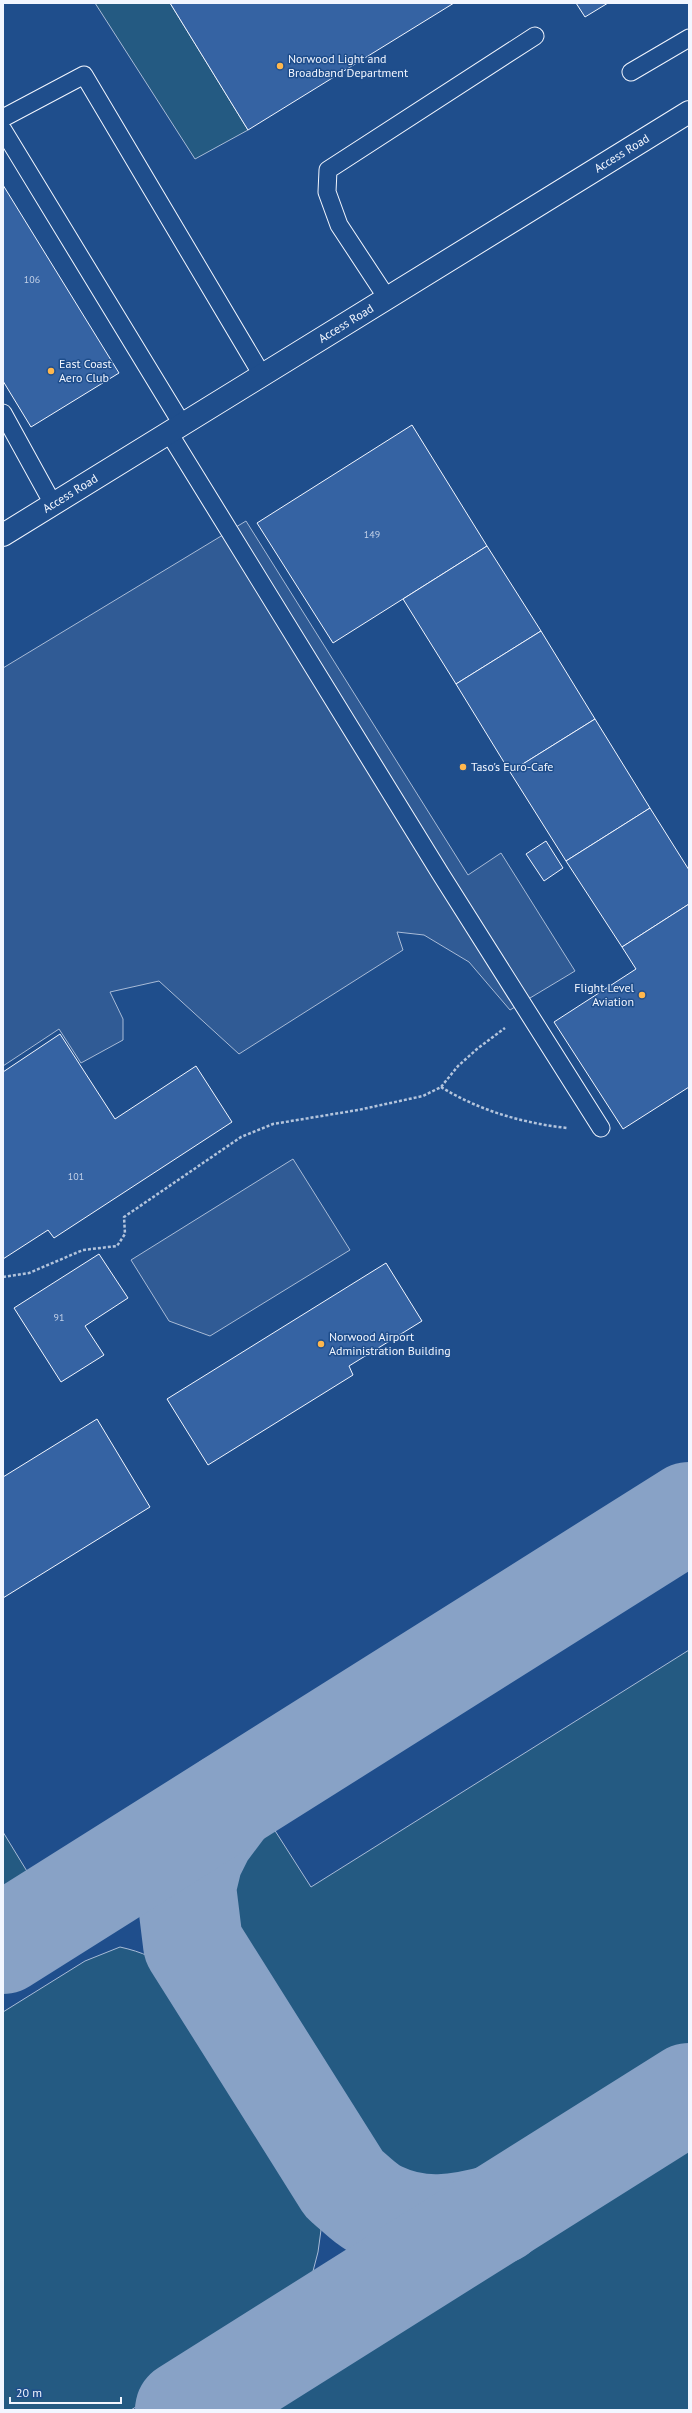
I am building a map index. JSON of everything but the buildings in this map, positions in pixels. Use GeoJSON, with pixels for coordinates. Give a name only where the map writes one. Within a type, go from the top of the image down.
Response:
{"type":"FeatureCollection","features":[{"type":"Feature","properties":{"kind":"street","name":"Access Road"},"geometry":{"type":"LineString","coordinates":[[3,535],[689,112]]}},
{"type":"Feature","properties":{"kind":"lane"},"geometry":{"type":"LineString","coordinates":[[388,298],[339,225],[326,192],[328,170],[535,36]]}},
{"type":"Feature","properties":{"kind":"lane"},"geometry":{"type":"LineString","coordinates":[[631,72],[689,38]]}},
{"type":"Feature","properties":{"kind":"lane"},"geometry":{"type":"LineString","coordinates":[[3,118],[84,75],[262,375]]}},
{"type":"Feature","properties":{"kind":"lane"},"geometry":{"type":"LineString","coordinates":[[3,130],[176,429],[525,1009],[601,1128]]}},
{"type":"Feature","properties":{"kind":"lane"},"geometry":{"type":"LineString","coordinates":[[3,413],[53,504]]}},
{"type":"Feature","properties":{"kind":"path"},"geometry":{"type":"LineString","coordinates":[[3,1277],[29,1273],[83,1250],[117,1246],[125,1234],[124,1217],[241,1137],[273,1124],[358,1110],[422,1096],[441,1087],[458,1066],[525,1009]]}},
{"type":"Feature","properties":{"kind":"path"},"geometry":{"type":"LineString","coordinates":[[441,1087],[462,1100],[505,1116],[563,1128],[580,1130],[601,1128]]}},
{"type":"Feature","properties":{"kind":"shaded area"},"geometry":{"type":"Polygon","coordinates":[[[95,3],[170,3],[248,130],[195,159],[95,3]]]}},
{"type":"Feature","properties":{"kind":"shaded area"},"geometry":{"type":"Polygon","coordinates":[[[246,521],[468,875],[501,853],[575,971],[510,1010],[469,962],[424,935],[397,932],[403,950],[239,1054],[159,981],[110,992],[123,1019],[123,1040],[81,1063],[59,1029],[3,1066],[3,668],[246,521]]]}},
{"type":"Feature","properties":{"kind":"shaded area"},"geometry":{"type":"Polygon","coordinates":[[[293,1159],[350,1250],[210,1336],[169,1321],[131,1260],[293,1159]]]}},
{"type":"Feature","properties":{"kind":"shaded area"},"geometry":{"type":"Polygon","coordinates":[[[689,1650],[689,2058],[482,2189],[440,2195],[420,2193],[399,2185],[364,2161],[228,1945],[220,1916],[218,1886],[226,1858],[233,1844],[244,1829],[265,1815],[311,1887],[689,1650]]]}},
{"type":"Feature","properties":{"kind":"shaded area"},"geometry":{"type":"Polygon","coordinates":[[[3,1832],[36,1886],[3,1907],[3,1832]]]}},
{"type":"Feature","properties":{"kind":"shaded area"},"geometry":{"type":"Polygon","coordinates":[[[120,1947],[149,1956],[174,1974],[307,2182],[321,2230],[318,2252],[312,2275],[277,2319],[131,2410],[3,2410],[3,2012],[85,1961],[120,1947]]]}},
{"type":"Feature","properties":{"kind":"shaded area"},"geometry":{"type":"Polygon","coordinates":[[[689,2129],[689,2410],[242,2410],[689,2129]]]}},
{"type":"Feature","properties":{"kind":"taxiway"},"geometry":{"type":"LineString","coordinates":[[3,1944],[689,1512]]}},
{"type":"Feature","properties":{"kind":"taxiway"},"geometry":{"type":"LineString","coordinates":[[229,1802],[205,1834],[193,1858],[186,1887],[193,1944],[344,2184],[366,2203],[376,2209],[396,2218],[410,2222],[425,2224],[454,2223],[498,2214]]}},
{"type":"Feature","properties":{"kind":"taxiway"},"geometry":{"type":"LineString","coordinates":[[185,2410],[689,2093]]}},
{"type":"Feature","properties":{"kind":"place","name":"Norwood Light and Broadband Department"},"geometry":{"type":"Point","coordinates":[280,66]}},
{"type":"Feature","properties":{"kind":"place","name":"East Coast Aero Club"},"geometry":{"type":"Point","coordinates":[51,371]}},
{"type":"Feature","properties":{"kind":"place","name":"Taso's Euro-Cafe"},"geometry":{"type":"Point","coordinates":[463,767]}},
{"type":"Feature","properties":{"kind":"place","name":"Flight Level Aviation"},"geometry":{"type":"Point","coordinates":[642,995]}},
{"type":"Feature","properties":{"kind":"place","name":"Norwood Airport Administration Building"},"geometry":{"type":"Point","coordinates":[321,1344]}}]}
